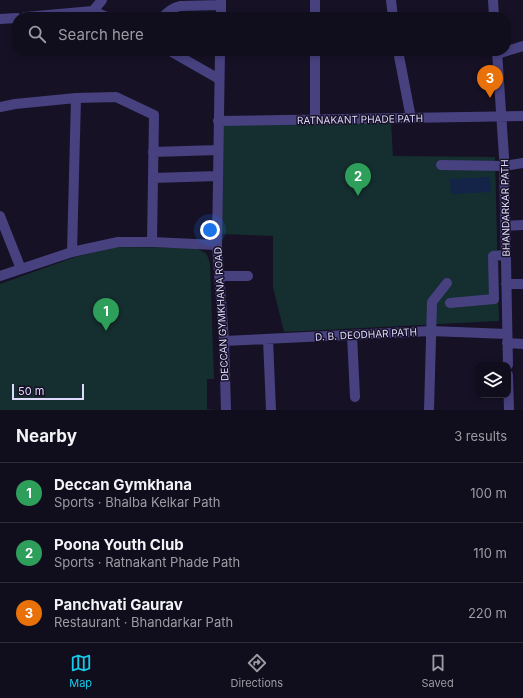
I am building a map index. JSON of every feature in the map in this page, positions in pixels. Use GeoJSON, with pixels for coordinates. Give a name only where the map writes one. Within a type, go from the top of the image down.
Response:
{"type":"FeatureCollection","features":[{"type":"Feature","properties":{"kind":"street"},"geometry":{"type":"LineString","coordinates":[[82,12],[93,11],[102,0]]}},
{"type":"Feature","properties":{"kind":"street"},"geometry":{"type":"LineString","coordinates":[[315,0],[315,12]]}},
{"type":"Feature","properties":{"kind":"street"},"geometry":{"type":"LineString","coordinates":[[391,0],[392,12]]}},
{"type":"Feature","properties":{"kind":"street"},"geometry":{"type":"LineString","coordinates":[[493,0],[494,12]]}},
{"type":"Feature","properties":{"kind":"street"},"geometry":{"type":"LineString","coordinates":[[168,12],[180,6],[221,3]]}},
{"type":"Feature","properties":{"kind":"street"},"geometry":{"type":"LineString","coordinates":[[0,19],[12,18]]}},
{"type":"Feature","properties":{"kind":"street"},"geometry":{"type":"LineString","coordinates":[[511,49],[523,46]]}},
{"type":"Feature","properties":{"kind":"street"},"geometry":{"type":"LineString","coordinates":[[179,56],[219,79]]}},
{"type":"Feature","properties":{"kind":"street","name":"DECCAN GYMKHANA ROAD"},"geometry":{"type":"LineString","coordinates":[[220,56],[217,245],[224,341],[226,410]]}},
{"type":"Feature","properties":{"kind":"street"},"geometry":{"type":"LineString","coordinates":[[315,56],[315,120]]}},
{"type":"Feature","properties":{"kind":"street"},"geometry":{"type":"LineString","coordinates":[[399,56],[411,118]]}},
{"type":"Feature","properties":{"kind":"street","name":"BHANDARKAR PATH"},"geometry":{"type":"LineString","coordinates":[[497,56],[504,166],[508,362]]}},
{"type":"Feature","properties":{"kind":"street"},"geometry":{"type":"LineString","coordinates":[[0,107],[15,104],[76,98],[116,97],[154,115],[152,242]]}},
{"type":"Feature","properties":{"kind":"street"},"geometry":{"type":"LineString","coordinates":[[72,252],[76,98]]}},
{"type":"Feature","properties":{"kind":"street","name":"RATNAKANT PHADE PATH"},"geometry":{"type":"LineString","coordinates":[[218,121],[523,116]]}},
{"type":"Feature","properties":{"kind":"street"},"geometry":{"type":"LineString","coordinates":[[153,152],[218,150]]}},
{"type":"Feature","properties":{"kind":"street"},"geometry":{"type":"LineString","coordinates":[[441,165],[504,166],[523,163]]}},
{"type":"Feature","properties":{"kind":"street"},"geometry":{"type":"LineString","coordinates":[[153,178],[218,176]]}},
{"type":"Feature","properties":{"kind":"street"},"geometry":{"type":"LineString","coordinates":[[0,216],[21,269]]}},
{"type":"Feature","properties":{"kind":"street"},"geometry":{"type":"LineString","coordinates":[[505,226],[523,225]]}},
{"type":"Feature","properties":{"kind":"street"},"geometry":{"type":"LineString","coordinates":[[0,276],[72,252],[118,242],[217,245]]}},
{"type":"Feature","properties":{"kind":"street"},"geometry":{"type":"LineString","coordinates":[[450,303],[494,299],[493,256],[506,255]]}},
{"type":"Feature","properties":{"kind":"street"},"geometry":{"type":"LineString","coordinates":[[219,276],[248,276]]}},
{"type":"Feature","properties":{"kind":"street"},"geometry":{"type":"LineString","coordinates":[[429,410],[432,302],[447,283]]}},
{"type":"Feature","properties":{"kind":"street"},"geometry":{"type":"LineString","coordinates":[[506,284],[523,284]]}},
{"type":"Feature","properties":{"kind":"street","name":"D. B. DEODHAR PATH"},"geometry":{"type":"LineString","coordinates":[[224,341],[431,331],[507,338],[523,344]]}},
{"type":"Feature","properties":{"kind":"street"},"geometry":{"type":"LineString","coordinates":[[352,335],[355,397]]}},
{"type":"Feature","properties":{"kind":"street"},"geometry":{"type":"LineString","coordinates":[[268,339],[271,410]]}},
{"type":"Feature","properties":{"kind":"street"},"geometry":{"type":"LineString","coordinates":[[509,398],[509,410]]}},
{"type":"Feature","properties":{"kind":"green space"},"geometry":{"type":"Polygon","coordinates":[[[391,121],[393,156],[495,157],[499,321],[284,332],[273,287],[273,236],[219,234],[221,125],[391,121]]]}},
{"type":"Feature","properties":{"kind":"green space"},"geometry":{"type":"Polygon","coordinates":[[[116,247],[194,248],[207,255],[210,264],[214,379],[207,379],[207,409],[216,410],[0,410],[0,284],[75,257],[116,247]]]}},
{"type":"Feature","properties":{"kind":"water"},"geometry":{"type":"Polygon","coordinates":[[[490,177],[491,192],[451,194],[450,179],[490,177]]]}},
{"type":"Feature","properties":{"kind":"place","name":"Panchvati Gaurav"},"geometry":{"type":"Point","coordinates":[490,98]}},
{"type":"Feature","properties":{"kind":"place","name":"Poona Youth Club"},"geometry":{"type":"Point","coordinates":[358,196]}},
{"type":"Feature","properties":{"kind":"place","name":"Deccan Gymkhana"},"geometry":{"type":"Point","coordinates":[106,331]}}]}
